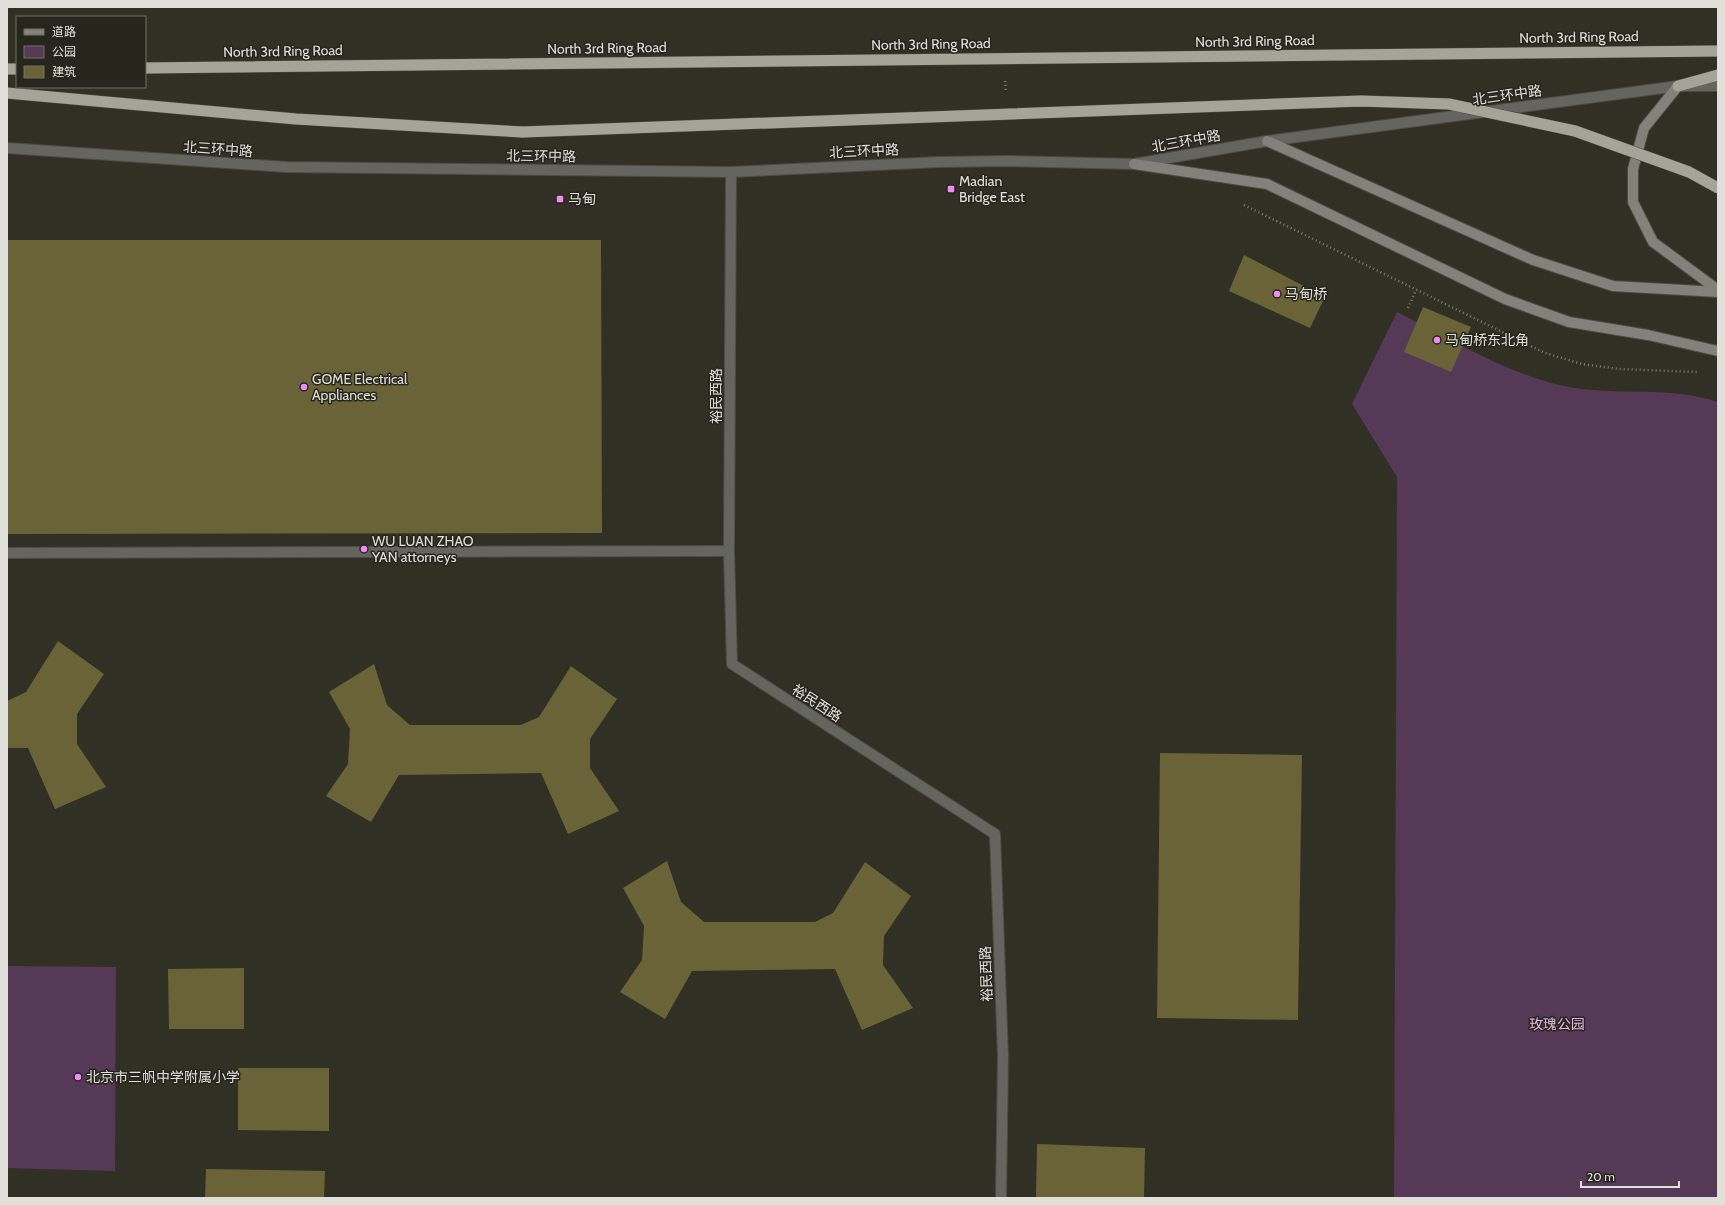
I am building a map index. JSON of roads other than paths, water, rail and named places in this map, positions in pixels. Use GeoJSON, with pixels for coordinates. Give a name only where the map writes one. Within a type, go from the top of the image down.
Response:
{"type":"FeatureCollection","features":[{"type":"Feature","properties":{"kind":"highway","name":"North 3rd Ring Road"},"geometry":{"type":"LineString","coordinates":[[146,68],[1718,51]]}},
{"type":"Feature","properties":{"kind":"highway"},"geometry":{"type":"LineString","coordinates":[[1678,86],[1718,75]]}},
{"type":"Feature","properties":{"kind":"highway"},"geometry":{"type":"LineString","coordinates":[[7,93],[296,118],[522,132],[1361,101],[1441,104],[1575,131],[1689,172],[1718,188]]}},
{"type":"Feature","properties":{"kind":"main road"},"geometry":{"type":"LineString","coordinates":[[1678,86],[1644,128],[1633,168],[1633,202],[1653,242],[1718,291]]}},
{"type":"Feature","properties":{"kind":"main road"},"geometry":{"type":"LineString","coordinates":[[1267,141],[1533,260],[1613,286],[1718,291]]}},
{"type":"Feature","properties":{"kind":"main road"},"geometry":{"type":"LineString","coordinates":[[1134,164],[1267,184],[1505,299],[1569,322],[1648,335],[1718,351]]}},
{"type":"Feature","properties":{"kind":"street","name":"北三环中路"},"geometry":{"type":"LineString","coordinates":[[7,148],[286,167],[731,172],[939,162],[1007,161],[1134,164],[1267,141],[1678,86],[1718,86]]}},
{"type":"Feature","properties":{"kind":"street","name":"裕民西路"},"geometry":{"type":"LineString","coordinates":[[731,172],[729,551],[732,664],[995,834],[1003,1057],[1001,1198]]}},
{"type":"Feature","properties":{"kind":"street"},"geometry":{"type":"LineString","coordinates":[[7,553],[729,551]]}},
{"type":"Feature","properties":{"kind":"place","name":"Madian Bridge East"},"geometry":{"type":"Point","coordinates":[951,189]}},
{"type":"Feature","properties":{"kind":"place","name":"马甸"},"geometry":{"type":"Point","coordinates":[560,199]}},
{"type":"Feature","properties":{"kind":"place","name":"马甸桥"},"geometry":{"type":"Point","coordinates":[1277,294]}},
{"type":"Feature","properties":{"kind":"place","name":"马甸桥东北角"},"geometry":{"type":"Point","coordinates":[1437,340]}},
{"type":"Feature","properties":{"kind":"place","name":"GOME Electrical Appliances"},"geometry":{"type":"Point","coordinates":[304,387]}},
{"type":"Feature","properties":{"kind":"place","name":"WU LUAN ZHAO YAN attorneys"},"geometry":{"type":"Point","coordinates":[364,549]}},
{"type":"Feature","properties":{"kind":"place","name":"北京市三帆中学附属小学"},"geometry":{"type":"Point","coordinates":[78,1077]}},
{"type":"Feature","properties":{"kind":"park label","name":"玫瑰公园"},"geometry":{"type":"Point","coordinates":[1557,1024]}}]}
